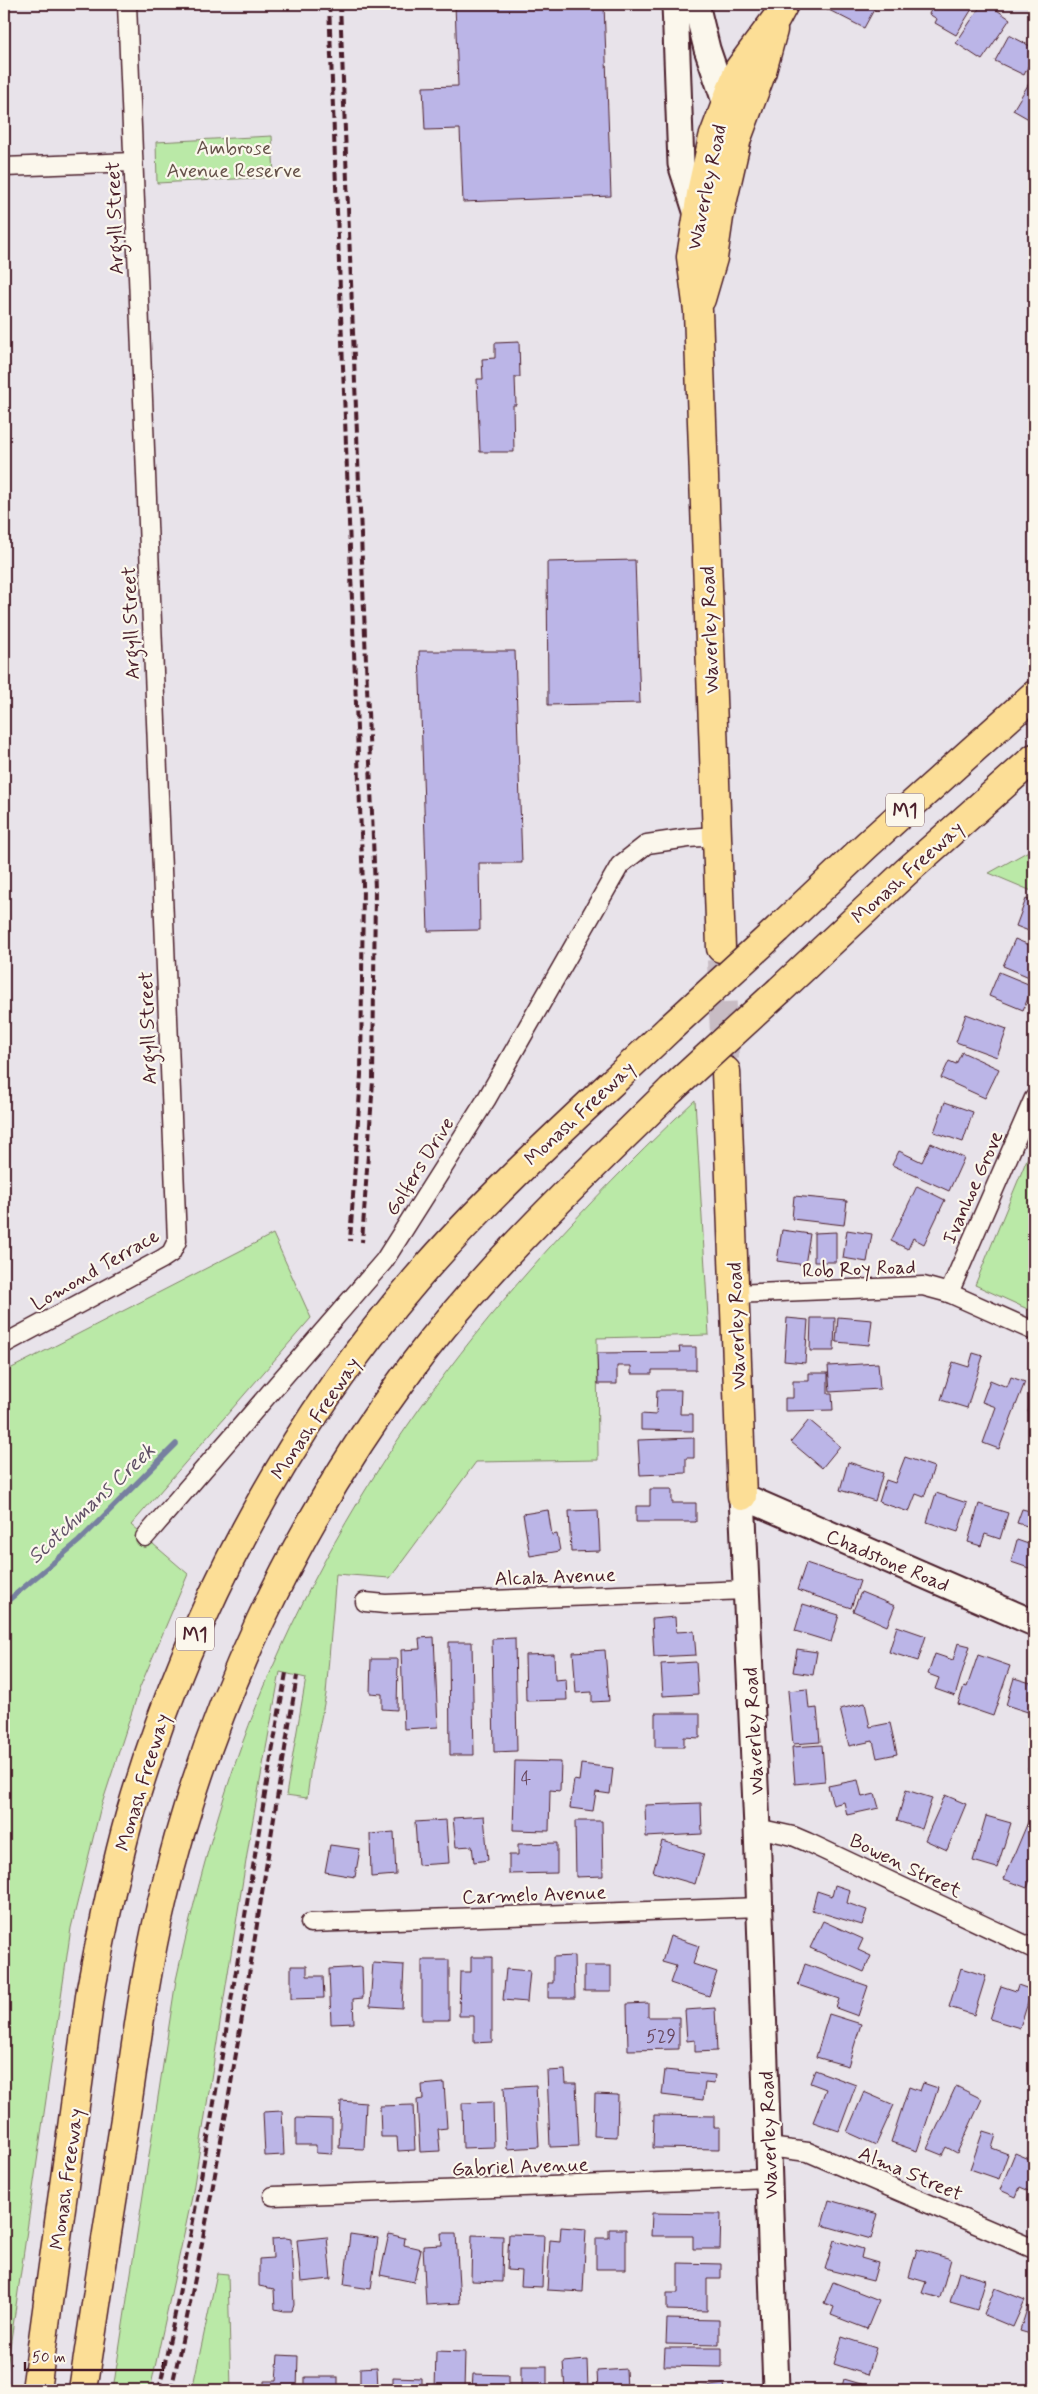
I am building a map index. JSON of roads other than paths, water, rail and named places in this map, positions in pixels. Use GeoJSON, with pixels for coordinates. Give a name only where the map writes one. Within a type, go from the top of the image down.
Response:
{"type":"FeatureCollection","features":[{"type":"Feature","properties":{"kind":"main road"},"geometry":{"type":"LineString","coordinates":[[675,4],[681,164],[697,214]]}},
{"type":"Feature","properties":{"kind":"main road"},"geometry":{"type":"LineString","coordinates":[[696,4],[708,49],[738,138]]}},
{"type":"Feature","properties":{"kind":"main road","name":"Waverley Road"},"geometry":{"type":"LineString","coordinates":[[698,311],[713,258],[719,218],[738,138],[762,71],[780,11]]}},
{"type":"Feature","properties":{"kind":"main road","name":"Waverley Road"},"geometry":{"type":"LineString","coordinates":[[721,948],[698,311],[691,257],[697,214],[711,146],[726,102],[744,60],[780,11]]}},
{"type":"Feature","properties":{"kind":"main road","name":"Monash Freeway"},"geometry":{"type":"LineString","coordinates":[[36,2390],[92,1989],[100,1945],[130,1817],[170,1695],[194,1635],[262,1499],[331,1390],[377,1328],[448,1244],[507,1181],[868,844],[1034,695]]}},
{"type":"Feature","properties":{"kind":"main road","name":"Monash Freeway"},"geometry":{"type":"LineString","coordinates":[[82,2390],[143,2001],[162,1902],[199,1773],[246,1650],[274,1589],[306,1530],[340,1473],[415,1363],[500,1261],[671,1090],[906,872],[1034,758]]}},
{"type":"Feature","properties":{"kind":"main road","name":"Waverley Road"},"geometry":{"type":"LineString","coordinates":[[726,1071],[760,1906],[776,2390]]}},
{"type":"Feature","properties":{"kind":"main road","name":"Chadstone Road"},"geometry":{"type":"LineString","coordinates":[[742,1496],[1034,1623]]}},
{"type":"Feature","properties":{"kind":"street","name":"Argyll Street"},"geometry":{"type":"LineString","coordinates":[[127,4],[177,1241]]}},
{"type":"Feature","properties":{"kind":"street"},"geometry":{"type":"LineString","coordinates":[[4,167],[133,162]]}},
{"type":"Feature","properties":{"kind":"street","name":"Golfers Drive"},"geometry":{"type":"LineString","coordinates":[[145,1537],[384,1261],[486,1100],[620,865],[647,844],[716,836]]}},
{"type":"Feature","properties":{"kind":"street","name":"Ivanhoe Grove"},"geometry":{"type":"LineString","coordinates":[[950,1294],[1034,1098]]}},
{"type":"Feature","properties":{"kind":"street","name":"Lomond Terrace"},"geometry":{"type":"LineString","coordinates":[[4,1344],[162,1259],[170,1253],[177,1241]]}},
{"type":"Feature","properties":{"kind":"street","name":"Rob Roy Road"},"geometry":{"type":"LineString","coordinates":[[735,1294],[923,1286],[950,1294],[1034,1332]]}},
{"type":"Feature","properties":{"kind":"street","name":"Alcala Avenue"},"geometry":{"type":"LineString","coordinates":[[365,1602],[385,1604],[746,1590]]}},
{"type":"Feature","properties":{"kind":"street","name":"Bowen Street"},"geometry":{"type":"LineString","coordinates":[[757,1828],[793,1836],[807,1842],[1034,1949]]}},
{"type":"Feature","properties":{"kind":"street","name":"Carmelo Avenue"},"geometry":{"type":"LineString","coordinates":[[310,1923],[760,1906]]}},
{"type":"Feature","properties":{"kind":"street","name":"Alma Street"},"geometry":{"type":"LineString","coordinates":[[768,2147],[808,2152],[1034,2249]]}},
{"type":"Feature","properties":{"kind":"street","name":"Gabriel Avenue"},"geometry":{"type":"LineString","coordinates":[[273,2196],[769,2178]]}},
{"type":"Feature","properties":{"kind":"waterway","name":"Scotchmans Creek"},"geometry":{"type":"LineString","coordinates":[[4,1604],[79,1541],[176,1444]]}},
{"type":"Feature","properties":{"kind":"tunnel"},"geometry":{"type":"LineString","coordinates":[[721,960],[725,1059]]}},
{"type":"Feature","properties":{"kind":"railway"},"geometry":{"type":"LineString","coordinates":[[329,4],[363,885],[361,1075],[350,1241]]}},
{"type":"Feature","properties":{"kind":"railway"},"geometry":{"type":"LineString","coordinates":[[340,4],[375,889],[373,1081],[362,1242]]}},
{"type":"Feature","properties":{"kind":"railway"},"geometry":{"type":"LineString","coordinates":[[159,2390],[178,2301],[211,2122],[286,1673]]}},
{"type":"Feature","properties":{"kind":"railway"},"geometry":{"type":"LineString","coordinates":[[171,2390],[208,2213],[224,2124],[297,1676]]}},
{"type":"Feature","properties":{"kind":"park label","name":"Ambrose Avenue Reserve"},"geometry":{"type":"Point","coordinates":[234,158]}}]}
